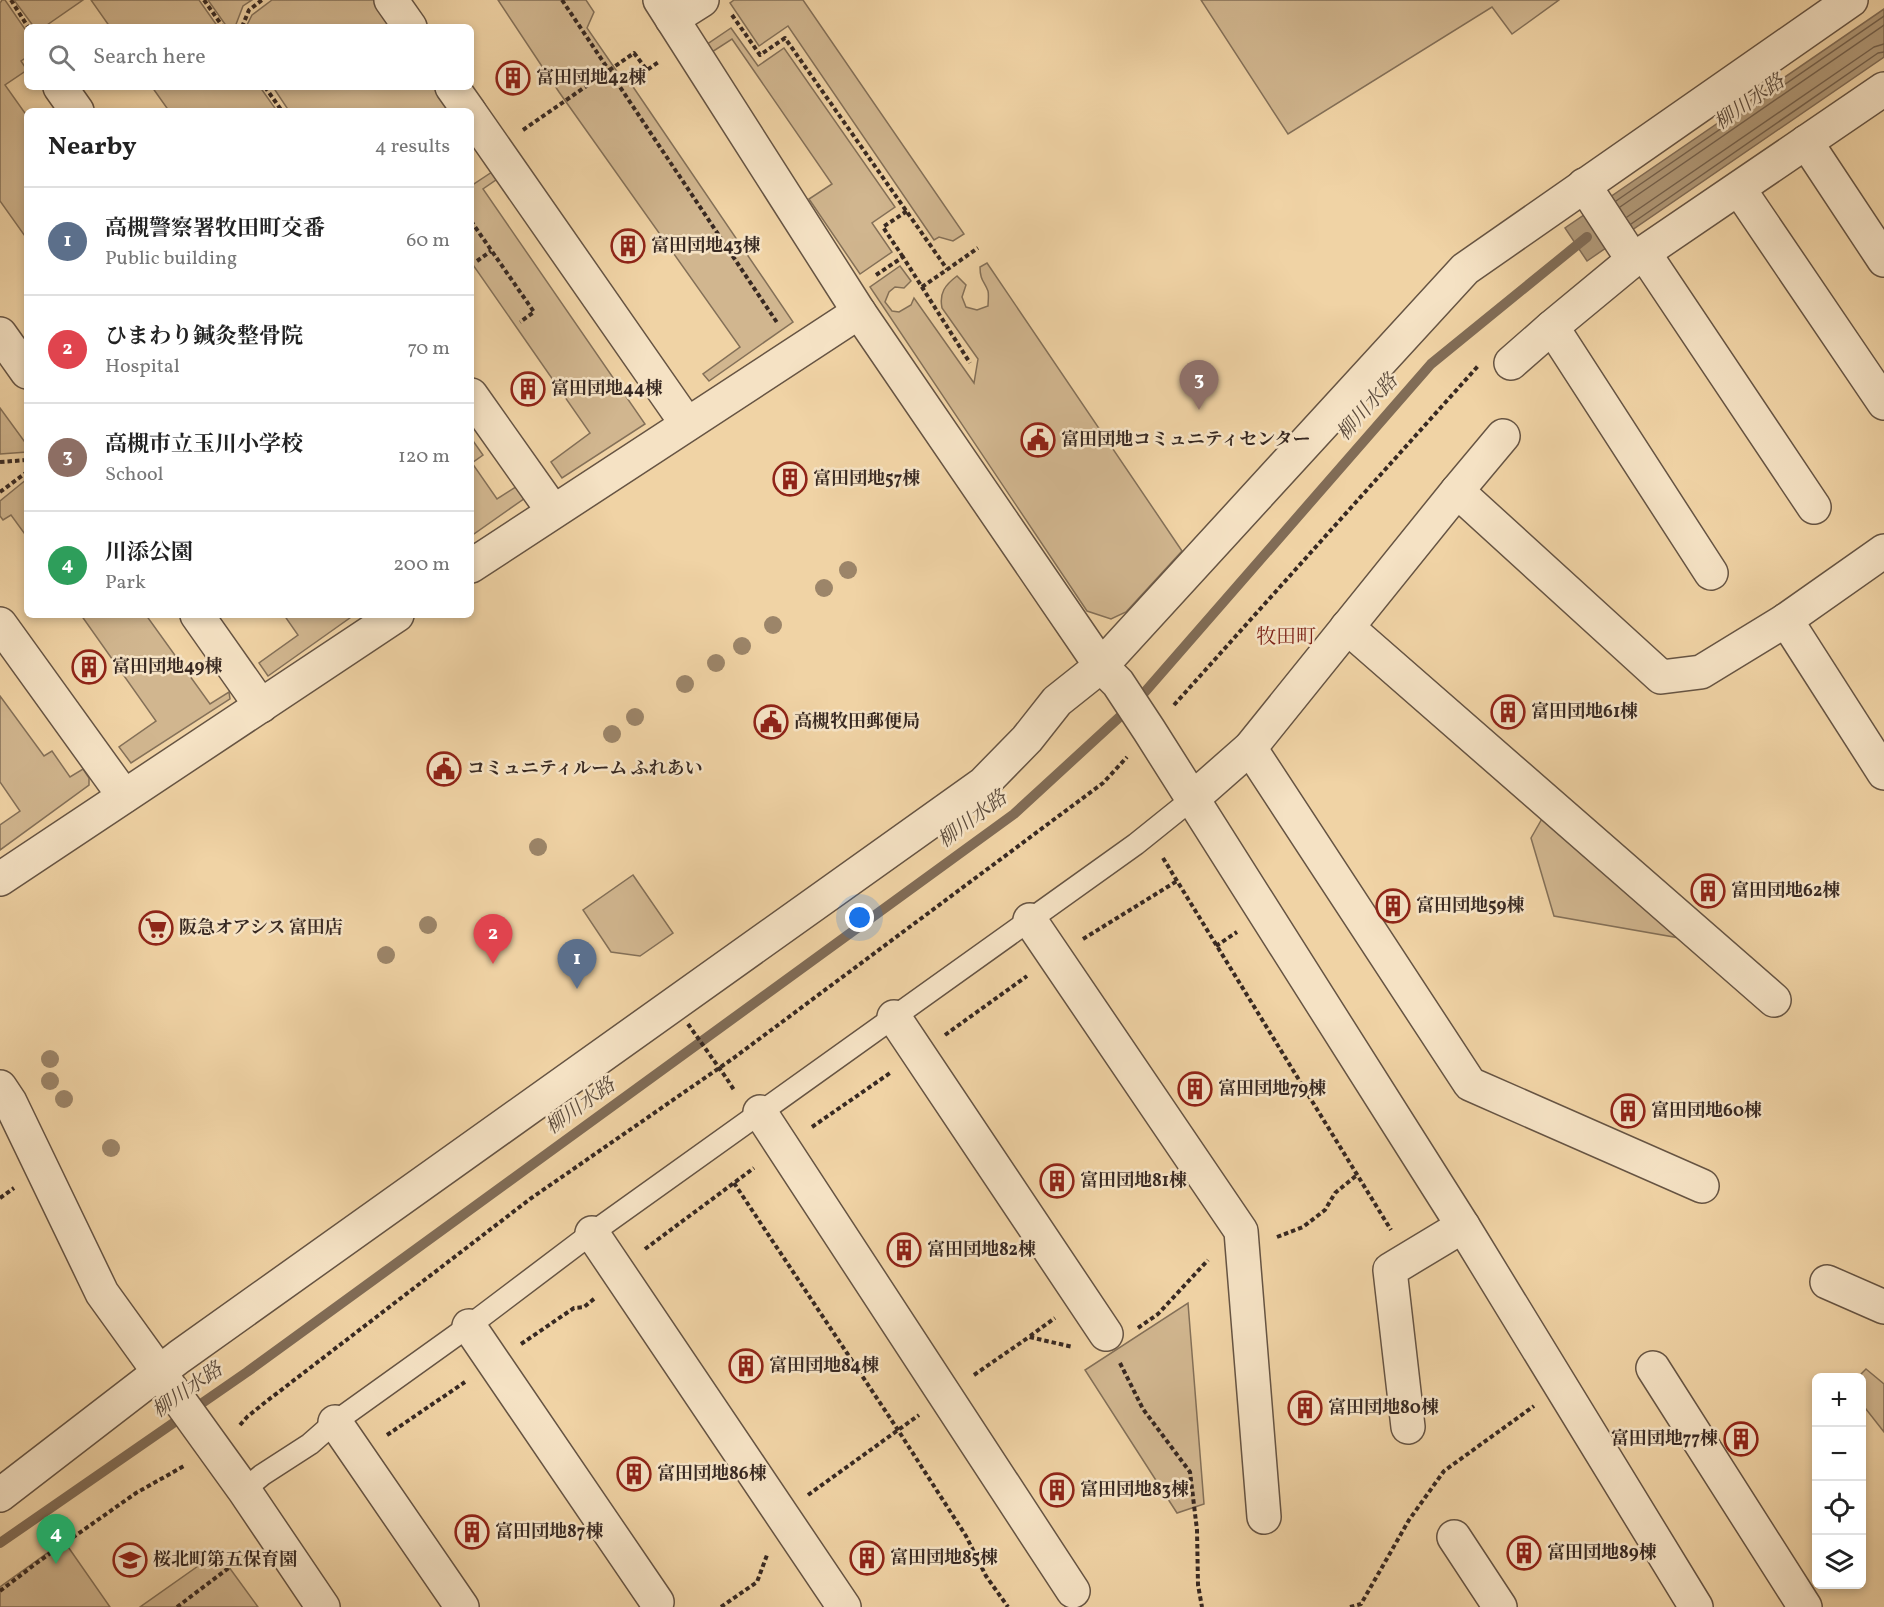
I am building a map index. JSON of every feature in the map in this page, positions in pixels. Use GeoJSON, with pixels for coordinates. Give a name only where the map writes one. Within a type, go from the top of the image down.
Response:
{"type":"FeatureCollection","features":[{"type":"Feature","properties":{"kind":"street"},"geometry":{"type":"LineString","coordinates":[[391,0],[408,24]]}},
{"type":"Feature","properties":{"kind":"street"},"geometry":{"type":"LineString","coordinates":[[0,1496],[120,1404],[162,1378],[983,784],[1027,739],[1057,701],[1110,675],[1465,269],[1851,0]]}},
{"type":"Feature","properties":{"kind":"street"},"geometry":{"type":"LineString","coordinates":[[715,5],[673,20],[854,303],[1110,675],[1158,721],[1192,798],[1463,1226],[1696,1607]]}},
{"type":"Feature","properties":{"kind":"street"},"geometry":{"type":"LineString","coordinates":[[1511,363],[1639,257],[1884,89]]}},
{"type":"Feature","properties":{"kind":"street"},"geometry":{"type":"LineString","coordinates":[[62,90],[75,108]]}},
{"type":"Feature","properties":{"kind":"street"},"geometry":{"type":"LineString","coordinates":[[454,90],[467,108]]}},
{"type":"Feature","properties":{"kind":"street"},"geometry":{"type":"LineString","coordinates":[[474,119],[687,424]]}},
{"type":"Feature","properties":{"kind":"street"},"geometry":{"type":"LineString","coordinates":[[1806,142],[1884,260]]}},
{"type":"Feature","properties":{"kind":"street"},"geometry":{"type":"LineString","coordinates":[[1584,185],[1639,257],[1814,507]]}},
{"type":"Feature","properties":{"kind":"street"},"geometry":{"type":"LineString","coordinates":[[1738,189],[1884,403]]}},
{"type":"Feature","properties":{"kind":"street"},"geometry":{"type":"LineString","coordinates":[[474,564],[797,352],[854,303]]}},
{"type":"Feature","properties":{"kind":"street"},"geometry":{"type":"LineString","coordinates":[[1552,327],[1711,573]]}},
{"type":"Feature","properties":{"kind":"street"},"geometry":{"type":"LineString","coordinates":[[0,334],[24,368]]}},
{"type":"Feature","properties":{"kind":"street"},"geometry":{"type":"LineString","coordinates":[[474,398],[553,511]]}},
{"type":"Feature","properties":{"kind":"street"},"geometry":{"type":"LineString","coordinates":[[1192,798],[1250,748],[1503,436]]}},
{"type":"Feature","properties":{"kind":"street"},"geometry":{"type":"LineString","coordinates":[[1457,491],[1661,677],[1701,672],[1786,620],[1884,550]]}},
{"type":"Feature","properties":{"kind":"street"},"geometry":{"type":"LineString","coordinates":[[199,618],[261,706]]}},
{"type":"Feature","properties":{"kind":"street"},"geometry":{"type":"LineString","coordinates":[[0,879],[393,618]]}},
{"type":"Feature","properties":{"kind":"street"},"geometry":{"type":"LineString","coordinates":[[1786,620],[1884,773]]}},
{"type":"Feature","properties":{"kind":"street"},"geometry":{"type":"LineString","coordinates":[[1347,627],[1774,1000]]}},
{"type":"Feature","properties":{"kind":"street"},"geometry":{"type":"LineString","coordinates":[[3,635],[124,796]]}},
{"type":"Feature","properties":{"kind":"street"},"geometry":{"type":"LineString","coordinates":[[1250,748],[1470,1084],[1702,1186]]}},
{"type":"Feature","properties":{"kind":"street"},"geometry":{"type":"LineString","coordinates":[[1030,920],[1240,1231],[1264,1517]]}},
{"type":"Feature","properties":{"kind":"street"},"geometry":{"type":"LineString","coordinates":[[894,1017],[1109,1339]]}},
{"type":"Feature","properties":{"kind":"street"},"geometry":{"type":"LineString","coordinates":[[0,1087],[10,1102],[102,1293],[244,1490],[323,1607]]}},
{"type":"Feature","properties":{"kind":"street"},"geometry":{"type":"LineString","coordinates":[[760,1112],[1073,1591]]}},
{"type":"Feature","properties":{"kind":"street"},"geometry":{"type":"LineString","coordinates":[[1408,1427],[1390,1270],[1463,1226]]}},
{"type":"Feature","properties":{"kind":"street"},"geometry":{"type":"LineString","coordinates":[[592,1233],[844,1607]]}},
{"type":"Feature","properties":{"kind":"street"},"geometry":{"type":"LineString","coordinates":[[1827,1282],[1884,1307]]}},
{"type":"Feature","properties":{"kind":"street"},"geometry":{"type":"LineString","coordinates":[[469,1326],[657,1602]]}},
{"type":"Feature","properties":{"kind":"street"},"geometry":{"type":"LineString","coordinates":[[1653,1368],[1805,1607]]}},
{"type":"Feature","properties":{"kind":"street"},"geometry":{"type":"LineString","coordinates":[[335,1422],[462,1607]]}},
{"type":"Feature","properties":{"kind":"street"},"geometry":{"type":"LineString","coordinates":[[1454,1537],[1500,1607]]}},
{"type":"Feature","properties":{"kind":"lane"},"geometry":{"type":"LineString","coordinates":[[244,1490],[262,1475],[310,1444],[335,1422],[469,1326],[592,1233],[1148,834],[1192,798]]}},
{"type":"Feature","properties":{"kind":"path"},"geometry":{"type":"LineString","coordinates":[[11,0],[26,24]]}},
{"type":"Feature","properties":{"kind":"path"},"geometry":{"type":"LineString","coordinates":[[204,0],[221,24]]}},
{"type":"Feature","properties":{"kind":"path"},"geometry":{"type":"LineString","coordinates":[[243,24],[249,10],[262,0]]}},
{"type":"Feature","properties":{"kind":"path"},"geometry":{"type":"LineString","coordinates":[[562,0],[797,352]]}},
{"type":"Feature","properties":{"kind":"path"},"geometry":{"type":"LineString","coordinates":[[715,5],[760,55],[785,38],[948,269]]}},
{"type":"Feature","properties":{"kind":"path"},"geometry":{"type":"LineString","coordinates":[[496,150],[634,52],[647,70],[673,20]]}},
{"type":"Feature","properties":{"kind":"path"},"geometry":{"type":"LineString","coordinates":[[267,90],[280,108]]}},
{"type":"Feature","properties":{"kind":"path"},"geometry":{"type":"LineString","coordinates":[[907,211],[883,227],[970,363]]}},
{"type":"Feature","properties":{"kind":"path"},"geometry":{"type":"LineString","coordinates":[[474,225],[534,312],[520,322]]}},
{"type":"Feature","properties":{"kind":"path"},"geometry":{"type":"LineString","coordinates":[[922,287],[978,248]]}},
{"type":"Feature","properties":{"kind":"path"},"geometry":{"type":"LineString","coordinates":[[477,261],[492,251]]}},
{"type":"Feature","properties":{"kind":"path"},"geometry":{"type":"LineString","coordinates":[[854,303],[903,257]]}},
{"type":"Feature","properties":{"kind":"path"},"geometry":{"type":"LineString","coordinates":[[1158,721],[1485,358],[1511,363]]}},
{"type":"Feature","properties":{"kind":"path"},"geometry":{"type":"LineString","coordinates":[[0,462],[24,460]]}},
{"type":"Feature","properties":{"kind":"path"},"geometry":{"type":"LineString","coordinates":[[0,492],[24,474]]}},
{"type":"Feature","properties":{"kind":"path"},"geometry":{"type":"LineString","coordinates":[[0,1592],[38,1562],[136,1493],[211,1445],[233,1434],[262,1404],[521,1206],[745,1050],[1103,783],[1127,757]]}},
{"type":"Feature","properties":{"kind":"path"},"geometry":{"type":"LineString","coordinates":[[1148,834],[1408,1259]]}},
{"type":"Feature","properties":{"kind":"path"},"geometry":{"type":"LineString","coordinates":[[688,1024],[727,1079]]}},
{"type":"Feature","properties":{"kind":"path"},"geometry":{"type":"LineString","coordinates":[[721,1607],[757,1582],[782,1514],[1029,1337],[1100,1353],[1109,1339],[1158,1314],[1221,1246],[1241,1240],[1275,1238],[1303,1227],[1325,1210],[1335,1192],[1357,1175]]}},
{"type":"Feature","properties":{"kind":"path"},"geometry":{"type":"LineString","coordinates":[[734,1184],[898,1430],[966,1536],[986,1576],[1008,1607]]}},
{"type":"Feature","properties":{"kind":"path"},"geometry":{"type":"LineString","coordinates":[[1109,1339],[1143,1409],[1190,1472],[1197,1530],[1198,1585],[1202,1607]]}},
{"type":"Feature","properties":{"kind":"path"},"geometry":{"type":"LineString","coordinates":[[1350,1607],[1362,1605],[1409,1520],[1444,1471],[1561,1386]]}},
{"type":"Feature","properties":{"kind":"path"},"geometry":{"type":"LineString","coordinates":[[177,1607],[273,1533]]}},
{"type":"Feature","properties":{"kind":"shaded area"},"geometry":{"type":"Polygon","coordinates":[[[5,0],[24,28],[24,59],[21,61],[24,72],[5,85],[24,112],[24,235],[0,201],[0,3],[5,0]]]}},
{"type":"Feature","properties":{"kind":"shaded area"},"geometry":{"type":"Polygon","coordinates":[[[14,0],[83,0],[48,24],[32,24],[14,0]]]}},
{"type":"Feature","properties":{"kind":"shaded area"},"geometry":{"type":"Polygon","coordinates":[[[91,0],[199,0],[216,24],[108,24],[91,0]]]}},
{"type":"Feature","properties":{"kind":"shaded area"},"geometry":{"type":"Polygon","coordinates":[[[208,0],[252,0],[243,6],[236,24],[225,24],[208,0]]]}},
{"type":"Feature","properties":{"kind":"shaded area"},"geometry":{"type":"Polygon","coordinates":[[[272,0],[379,0],[396,24],[248,24],[252,15],[272,0]]]}},
{"type":"Feature","properties":{"kind":"shaded area"},"geometry":{"type":"Polygon","coordinates":[[[498,0],[586,0],[594,12],[587,28],[618,73],[625,75],[793,322],[709,381],[703,374],[740,347],[559,92],[498,0]]]}},
{"type":"Feature","properties":{"kind":"shaded area"},"geometry":{"type":"Polygon","coordinates":[[[734,0],[803,0],[964,234],[953,241],[939,237],[934,240],[788,26],[759,46],[730,3],[734,0]]]}},
{"type":"Feature","properties":{"kind":"shaded area"},"geometry":{"type":"Polygon","coordinates":[[[1201,0],[1559,0],[1512,34],[1492,7],[1288,134],[1201,0]]]}},
{"type":"Feature","properties":{"kind":"shaded area"},"geometry":{"type":"Polygon","coordinates":[[[731,28],[758,66],[784,48],[895,207],[872,223],[892,252],[860,274],[809,199],[832,184],[732,39],[712,52],[706,45],[731,28]]]}},
{"type":"Feature","properties":{"kind":"shaded area"},"geometry":{"type":"Polygon","coordinates":[[[154,90],[262,90],[275,108],[167,108],[154,90]]]}},
{"type":"Feature","properties":{"kind":"shaded area"},"geometry":{"type":"Polygon","coordinates":[[[275,90],[442,90],[455,108],[287,108],[275,90]]]}},
{"type":"Feature","properties":{"kind":"shaded area"},"geometry":{"type":"Polygon","coordinates":[[[498,168],[503,175],[483,189],[645,424],[562,478],[551,462],[590,433],[474,266],[474,184],[498,168]]]}},
{"type":"Feature","properties":{"kind":"shaded area"},"geometry":{"type":"Polygon","coordinates":[[[987,263],[1182,551],[1126,612],[1111,619],[1087,611],[870,287],[900,266],[911,281],[904,288],[895,287],[889,292],[885,302],[892,311],[899,312],[911,305],[914,298],[974,383],[978,359],[942,308],[941,298],[946,286],[957,276],[966,285],[962,297],[966,307],[977,310],[988,306],[988,291],[981,278],[980,267],[987,263]]]}},
{"type":"Feature","properties":{"kind":"shaded area"},"geometry":{"type":"Polygon","coordinates":[[[0,408],[24,441],[24,452],[0,454],[0,408]]]}},
{"type":"Feature","properties":{"kind":"shaded area"},"geometry":{"type":"Polygon","coordinates":[[[474,442],[483,455],[474,462],[474,442]]]}},
{"type":"Feature","properties":{"kind":"shaded area"},"geometry":{"type":"Polygon","coordinates":[[[474,466],[497,499],[522,483],[528,496],[474,534],[474,466]]]}},
{"type":"Feature","properties":{"kind":"shaded area"},"geometry":{"type":"Polygon","coordinates":[[[24,481],[24,533],[11,515],[3,520],[0,516],[0,501],[24,481]]]}},
{"type":"Feature","properties":{"kind":"shaded area"},"geometry":{"type":"Polygon","coordinates":[[[83,618],[148,618],[210,704],[229,692],[230,699],[131,763],[119,747],[156,721],[83,618]]]}},
{"type":"Feature","properties":{"kind":"shaded area"},"geometry":{"type":"Polygon","coordinates":[[[286,618],[350,618],[268,676],[259,663],[298,635],[286,618]]]}},
{"type":"Feature","properties":{"kind":"shaded area"},"geometry":{"type":"Polygon","coordinates":[[[0,696],[44,756],[52,751],[70,777],[83,769],[89,778],[89,785],[0,850],[0,825],[20,811],[0,782],[0,696]]]}},
{"type":"Feature","properties":{"kind":"shaded area"},"geometry":{"type":"Polygon","coordinates":[[[1547,810],[1691,940],[1554,916],[1531,838],[1547,810]]]}},
{"type":"Feature","properties":{"kind":"shaded area"},"geometry":{"type":"Polygon","coordinates":[[[633,875],[673,933],[640,956],[611,952],[583,910],[633,875]]]}},
{"type":"Feature","properties":{"kind":"shaded area"},"geometry":{"type":"Polygon","coordinates":[[[1188,1303],[1204,1504],[1177,1513],[1085,1370],[1188,1303]]]}},
{"type":"Feature","properties":{"kind":"shaded area"},"geometry":{"type":"Polygon","coordinates":[[[1866,1369],[1884,1384],[1884,1432],[1866,1409],[1866,1373],[1862,1373],[1866,1369]]]}},
{"type":"Feature","properties":{"kind":"shaded area"},"geometry":{"type":"Polygon","coordinates":[[[64,1541],[110,1607],[0,1607],[0,1587],[64,1541]]]}},
{"type":"Feature","properties":{"kind":"shaded area"},"geometry":{"type":"Polygon","coordinates":[[[218,1552],[258,1607],[140,1607],[218,1552]]]}},
{"type":"Feature","properties":{"kind":"water"},"geometry":{"type":"Polygon","coordinates":[[[1884,9],[1884,57],[1587,261],[1565,228],[1884,9]]]}},
{"type":"Feature","properties":{"kind":"waterway","name":"柳川水路"},"geometry":{"type":"LineString","coordinates":[[0,1543],[247,1372],[1014,814],[1137,701],[1431,364],[1587,237]]}},
{"type":"Feature","properties":{"kind":"place","name":"富田団地42棟"},"geometry":{"type":"Point","coordinates":[513,78]}},
{"type":"Feature","properties":{"kind":"place","name":"富田団地43棟"},"geometry":{"type":"Point","coordinates":[628,246]}},
{"type":"Feature","properties":{"kind":"place","name":"富田団地44棟"},"geometry":{"type":"Point","coordinates":[528,389]}},
{"type":"Feature","properties":{"kind":"place","name":"高槻市立玉川小学校"},"geometry":{"type":"Point","coordinates":[1199,410]}},
{"type":"Feature","properties":{"kind":"place","name":"富田団地コミュニティセンター"},"geometry":{"type":"Point","coordinates":[1038,440]}},
{"type":"Feature","properties":{"kind":"place","name":"富田団地57棟"},"geometry":{"type":"Point","coordinates":[790,479]}},
{"type":"Feature","properties":{"kind":"place","name":"富田団地49棟"},"geometry":{"type":"Point","coordinates":[89,667]}},
{"type":"Feature","properties":{"kind":"place","name":"富田団地61棟"},"geometry":{"type":"Point","coordinates":[1508,712]}},
{"type":"Feature","properties":{"kind":"place","name":"高槻牧田郵便局"},"geometry":{"type":"Point","coordinates":[771,722]}},
{"type":"Feature","properties":{"kind":"place","name":"コミュニティルーム ふれあい"},"geometry":{"type":"Point","coordinates":[444,769]}},
{"type":"Feature","properties":{"kind":"place","name":"富田団地62棟"},"geometry":{"type":"Point","coordinates":[1708,891]}},
{"type":"Feature","properties":{"kind":"place","name":"富田団地59棟"},"geometry":{"type":"Point","coordinates":[1393,906]}},
{"type":"Feature","properties":{"kind":"place","name":"阪急オアシス 富田店"},"geometry":{"type":"Point","coordinates":[156,928]}},
{"type":"Feature","properties":{"kind":"place","name":"ひまわり鍼灸整骨院"},"geometry":{"type":"Point","coordinates":[493,964]}},
{"type":"Feature","properties":{"kind":"place","name":"高槻警察署牧田町交番"},"geometry":{"type":"Point","coordinates":[577,989]}},
{"type":"Feature","properties":{"kind":"place","name":"富田団地79棟"},"geometry":{"type":"Point","coordinates":[1195,1089]}},
{"type":"Feature","properties":{"kind":"place","name":"富田団地60棟"},"geometry":{"type":"Point","coordinates":[1628,1111]}},
{"type":"Feature","properties":{"kind":"place","name":"富田団地81棟"},"geometry":{"type":"Point","coordinates":[1057,1181]}},
{"type":"Feature","properties":{"kind":"place","name":"富田団地82棟"},"geometry":{"type":"Point","coordinates":[904,1250]}},
{"type":"Feature","properties":{"kind":"place","name":"富田団地84棟"},"geometry":{"type":"Point","coordinates":[746,1366]}},
{"type":"Feature","properties":{"kind":"place","name":"富田団地80棟"},"geometry":{"type":"Point","coordinates":[1305,1408]}},
{"type":"Feature","properties":{"kind":"place","name":"富田団地77棟"},"geometry":{"type":"Point","coordinates":[1741,1439]}},
{"type":"Feature","properties":{"kind":"place","name":"富田団地86棟"},"geometry":{"type":"Point","coordinates":[634,1474]}},
{"type":"Feature","properties":{"kind":"place","name":"富田団地83棟"},"geometry":{"type":"Point","coordinates":[1057,1490]}},
{"type":"Feature","properties":{"kind":"place","name":"富田団地87棟"},"geometry":{"type":"Point","coordinates":[472,1532]}},
{"type":"Feature","properties":{"kind":"place","name":"富田団地89棟"},"geometry":{"type":"Point","coordinates":[1524,1553]}},
{"type":"Feature","properties":{"kind":"place","name":"富田団地85棟"},"geometry":{"type":"Point","coordinates":[867,1558]}},
{"type":"Feature","properties":{"kind":"place","name":"桜北町第五保育園"},"geometry":{"type":"Point","coordinates":[130,1560]}},
{"type":"Feature","properties":{"kind":"place","name":"川添公園"},"geometry":{"type":"Point","coordinates":[56,1564]}},
{"type":"Feature","properties":{"kind":"district","name":"牧田町"},"geometry":{"type":"Point","coordinates":[1286,638]}}]}
